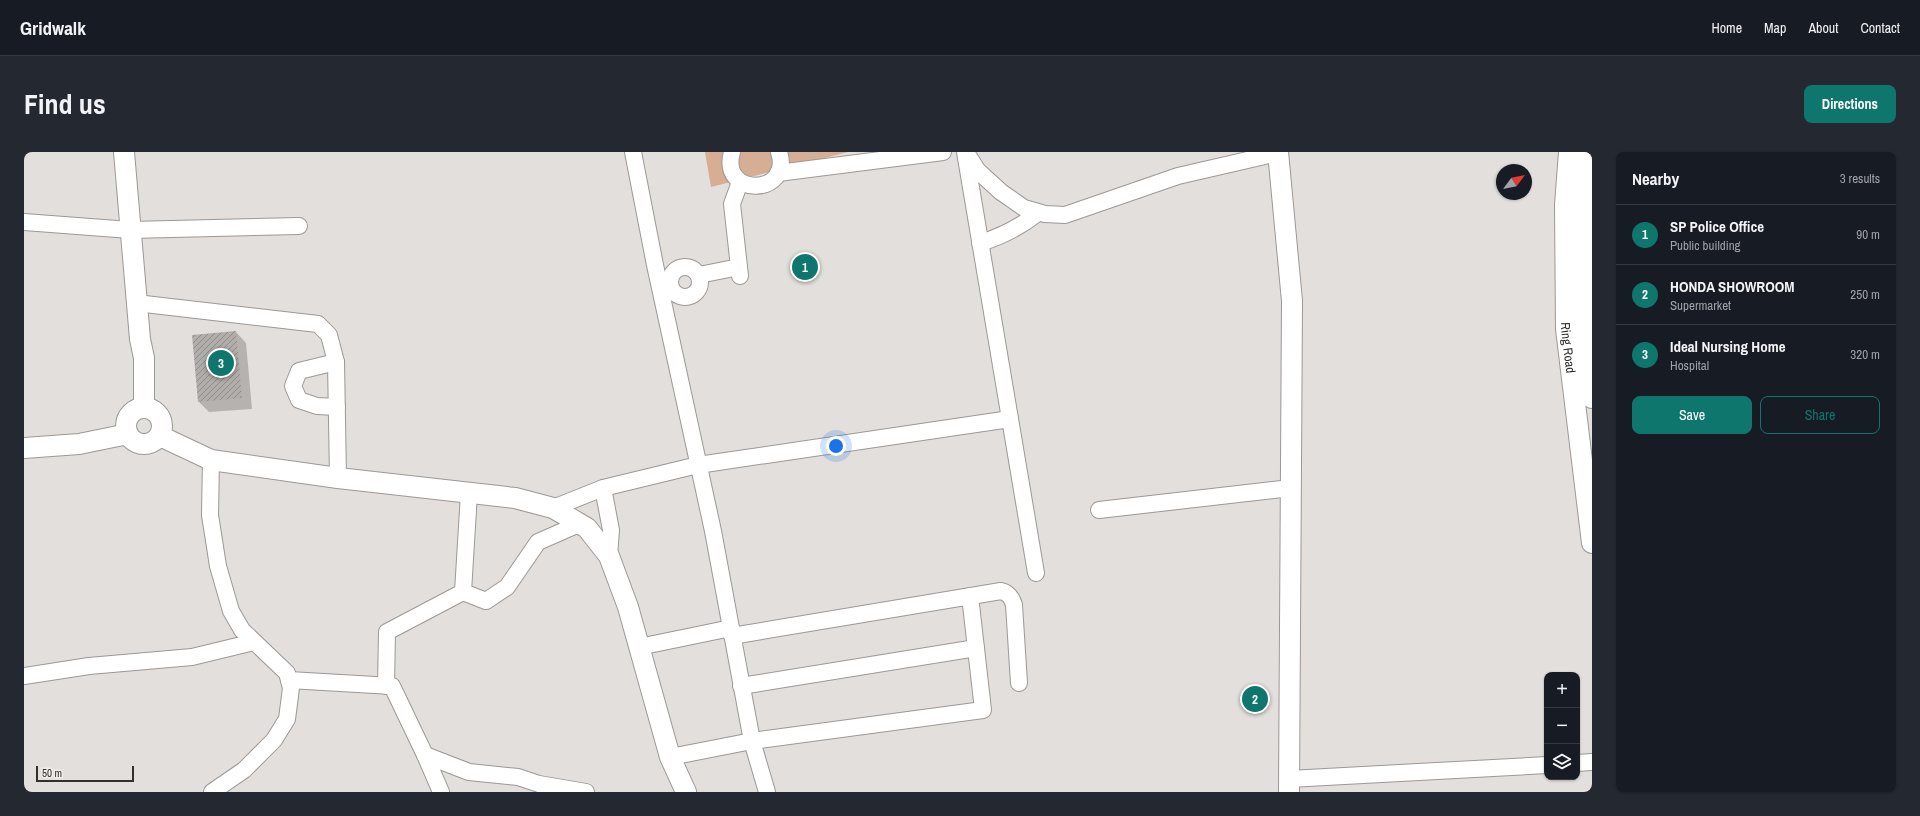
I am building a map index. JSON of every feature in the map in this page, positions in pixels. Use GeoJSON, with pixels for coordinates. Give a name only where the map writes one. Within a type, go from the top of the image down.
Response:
{"type":"FeatureCollection","features":[{"type":"Feature","properties":{"kind":"main road"},"geometry":{"type":"LineString","coordinates":[[124,152],[136,303],[140,339],[144,358],[144,407]]}},
{"type":"Feature","properties":{"kind":"main road"},"geometry":{"type":"LineString","coordinates":[[1278,152],[1292,301],[1289,785]]}},
{"type":"Feature","properties":{"kind":"main road","name":"Ring Road"},"geometry":{"type":"LineString","coordinates":[[1569,152],[1565,205],[1566,329],[1592,542]]}},
{"type":"Feature","properties":{"kind":"main road","name":"Ring Road"},"geometry":{"type":"LineString","coordinates":[[1586,152],[1583,206],[1592,398]]}},
{"type":"Feature","properties":{"kind":"main road"},"geometry":{"type":"LineString","coordinates":[[144,407],[155,411],[160,417],[162,428],[160,436],[154,442],[141,444],[133,441],[128,434],[126,426],[127,418],[136,409],[144,407]]}},
{"type":"Feature","properties":{"kind":"main road"},"geometry":{"type":"LineString","coordinates":[[24,448],[79,444],[128,434]]}},
{"type":"Feature","properties":{"kind":"main road"},"geometry":{"type":"LineString","coordinates":[[160,436],[211,460],[338,478],[515,498],[553,508],[587,528],[609,556],[628,607],[670,757],[686,792]]}},
{"type":"Feature","properties":{"kind":"street"},"geometry":{"type":"LineString","coordinates":[[633,152],[713,531],[752,741],[767,792]]}},
{"type":"Feature","properties":{"kind":"street"},"geometry":{"type":"LineString","coordinates":[[732,152],[730,167],[734,175],[740,182],[748,186],[757,187],[769,182],[778,173],[780,166],[779,152]]}},
{"type":"Feature","properties":{"kind":"street"},"geometry":{"type":"LineString","coordinates":[[778,173],[943,152]]}},
{"type":"Feature","properties":{"kind":"street"},"geometry":{"type":"LineString","coordinates":[[966,152],[978,172],[1001,192],[1024,208],[1038,213],[1065,215],[1178,176],[1278,152]]}},
{"type":"Feature","properties":{"kind":"street"},"geometry":{"type":"LineString","coordinates":[[966,152],[1036,573]]}},
{"type":"Feature","properties":{"kind":"street"},"geometry":{"type":"LineString","coordinates":[[699,275],[739,271],[732,204],[740,182]]}},
{"type":"Feature","properties":{"kind":"street"},"geometry":{"type":"LineString","coordinates":[[980,243],[1007,233],[1023,225],[1038,213]]}},
{"type":"Feature","properties":{"kind":"street"},"geometry":{"type":"LineString","coordinates":[[24,222],[130,230],[299,226]]}},
{"type":"Feature","properties":{"kind":"street"},"geometry":{"type":"LineString","coordinates":[[652,247],[676,269]]}},
{"type":"Feature","properties":{"kind":"street"},"geometry":{"type":"LineString","coordinates":[[686,266],[691,268],[699,275],[700,285],[695,294],[685,298],[680,297],[672,291],[669,282],[670,277],[676,269],[686,266]]}},
{"type":"Feature","properties":{"kind":"street"},"geometry":{"type":"LineString","coordinates":[[666,314],[680,297]]}},
{"type":"Feature","properties":{"kind":"street"},"geometry":{"type":"LineString","coordinates":[[136,303],[318,324],[329,335],[336,362],[338,478]]}},
{"type":"Feature","properties":{"kind":"street"},"geometry":{"type":"LineString","coordinates":[[336,362],[299,371],[293,386],[299,400],[317,406],[337,407]]}},
{"type":"Feature","properties":{"kind":"street"},"geometry":{"type":"LineString","coordinates":[[553,508],[603,488],[698,465],[1010,419]]}},
{"type":"Feature","properties":{"kind":"street"},"geometry":{"type":"LineString","coordinates":[[211,460],[210,515],[218,566],[231,611],[242,630],[287,673],[291,688],[288,719],[274,740],[244,770],[212,792]]}},
{"type":"Feature","properties":{"kind":"street"},"geometry":{"type":"LineString","coordinates":[[603,488],[611,530],[609,556]]}},
{"type":"Feature","properties":{"kind":"street"},"geometry":{"type":"LineString","coordinates":[[1099,510],[1290,488]]}},
{"type":"Feature","properties":{"kind":"street"},"geometry":{"type":"LineString","coordinates":[[463,592],[469,493]]}},
{"type":"Feature","properties":{"kind":"street"},"geometry":{"type":"LineString","coordinates":[[386,686],[387,632],[463,592],[486,601],[507,587],[538,542],[580,524]]}},
{"type":"Feature","properties":{"kind":"street"},"geometry":{"type":"LineString","coordinates":[[639,647],[1002,591],[1007,593],[1012,598],[1014,605],[1019,683]]}},
{"type":"Feature","properties":{"kind":"street"},"geometry":{"type":"LineString","coordinates":[[670,757],[752,741],[983,710],[970,596]]}},
{"type":"Feature","properties":{"kind":"street"},"geometry":{"type":"LineString","coordinates":[[24,676],[89,666],[192,657],[254,642]]}},
{"type":"Feature","properties":{"kind":"street"},"geometry":{"type":"LineString","coordinates":[[741,686],[976,648]]}},
{"type":"Feature","properties":{"kind":"street"},"geometry":{"type":"LineString","coordinates":[[289,680],[392,686],[441,792]]}},
{"type":"Feature","properties":{"kind":"street"},"geometry":{"type":"LineString","coordinates":[[425,755],[469,772],[518,777],[539,784],[586,792]]}},
{"type":"Feature","properties":{"kind":"street"},"geometry":{"type":"LineString","coordinates":[[1580,763],[1592,762]]}},
{"type":"Feature","properties":{"kind":"street"},"geometry":{"type":"LineString","coordinates":[[1289,785],[1544,765]]}},
{"type":"Feature","properties":{"kind":"shaded area"},"geometry":{"type":"Polygon","coordinates":[[[705,152],[848,152],[711,187],[705,152]]]}},
{"type":"Feature","properties":{"kind":"building"},"geometry":{"type":"Polygon","coordinates":[[[236,331],[242,398],[198,402],[192,335],[236,331]]]}},
{"type":"Feature","properties":{"kind":"place","name":"SP Police Office"},"geometry":{"type":"Point","coordinates":[805,267]}},
{"type":"Feature","properties":{"kind":"place","name":"Ideal Nursing Home"},"geometry":{"type":"Point","coordinates":[221,363]}},
{"type":"Feature","properties":{"kind":"place","name":"HONDA SHOWROOM"},"geometry":{"type":"Point","coordinates":[1255,699]}}]}
